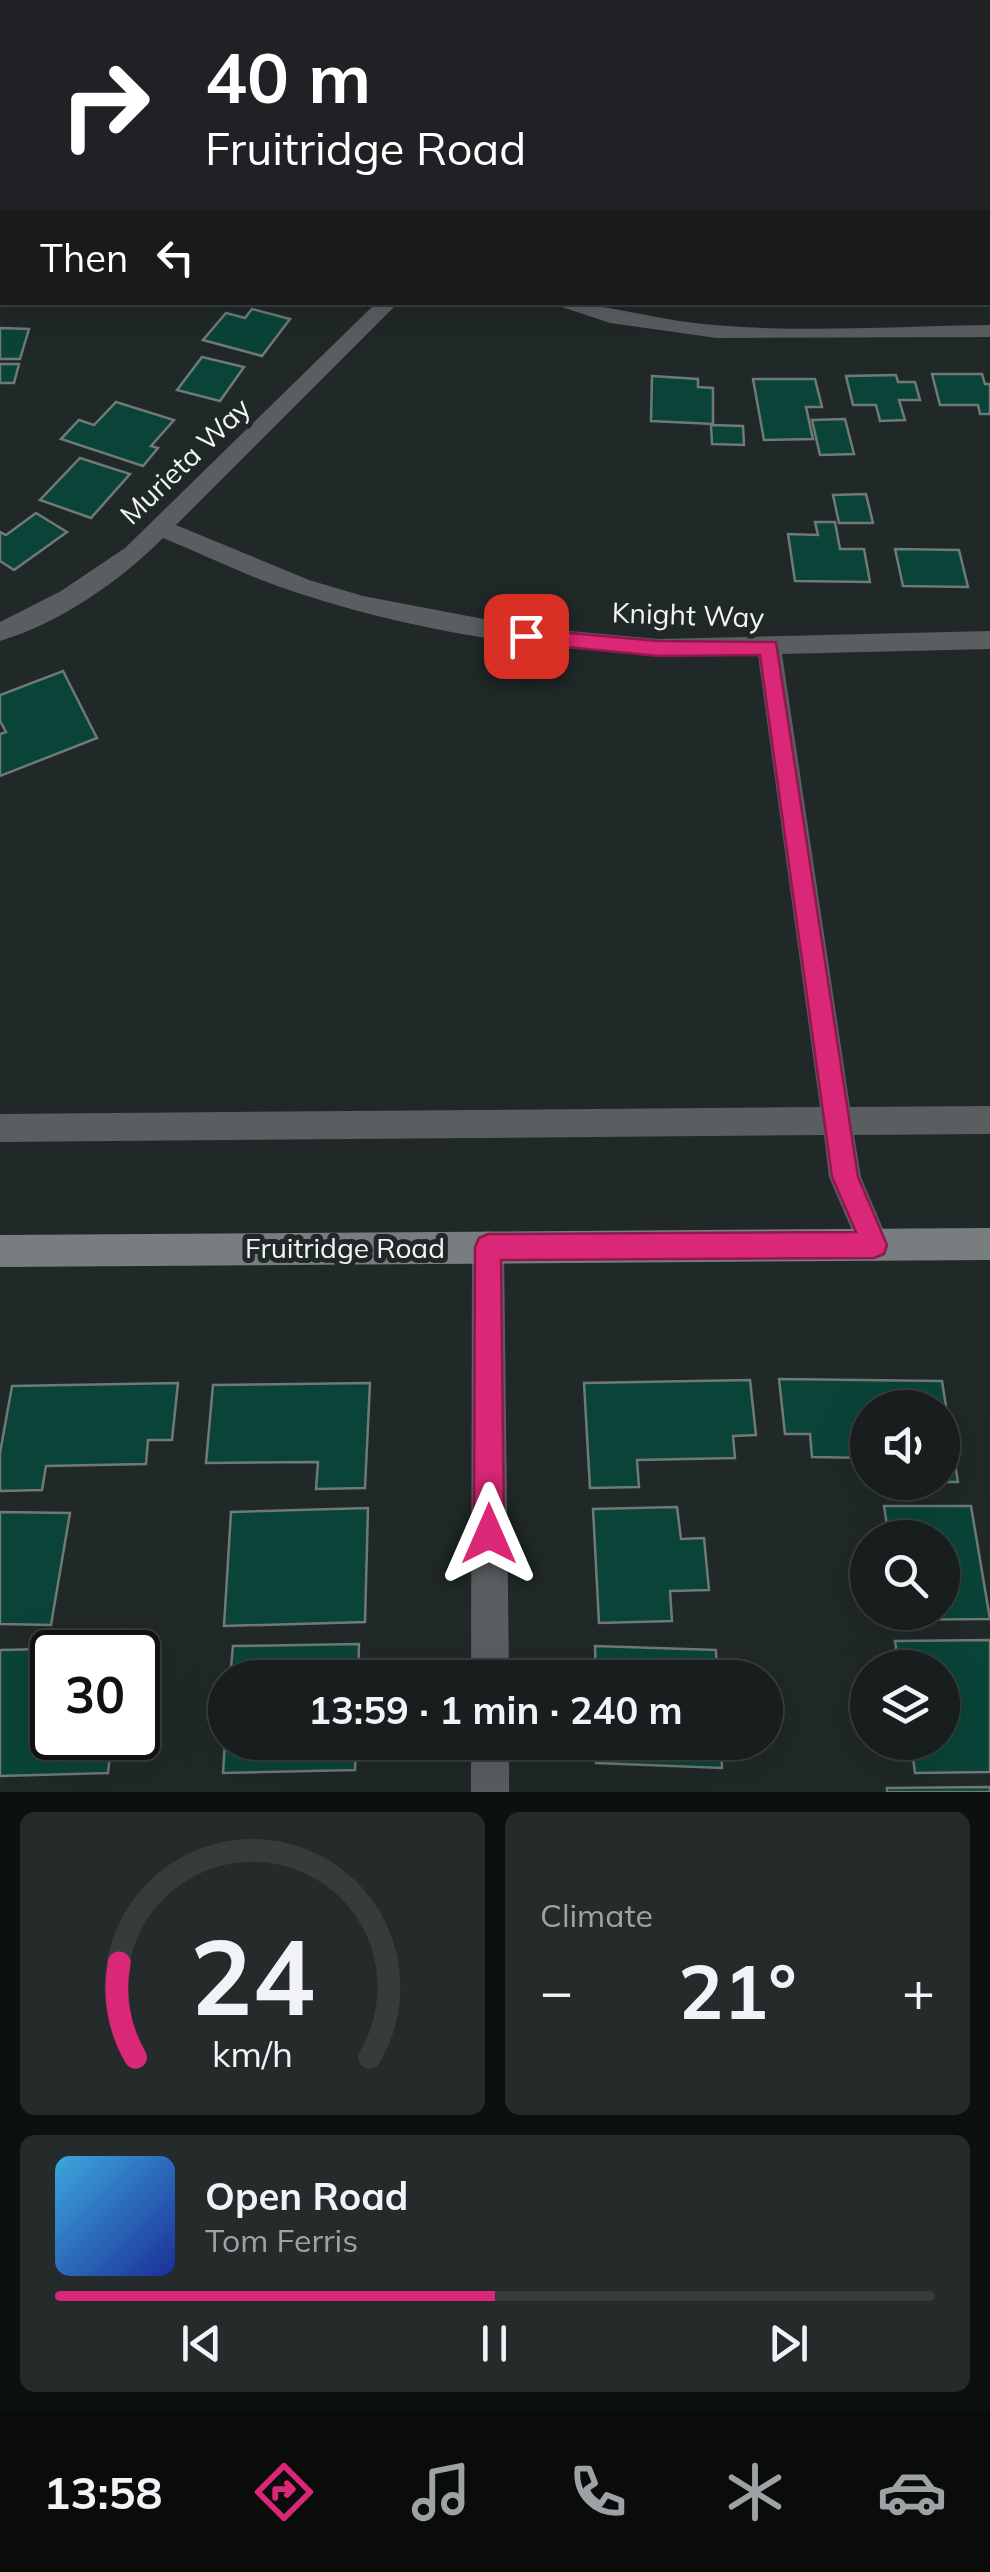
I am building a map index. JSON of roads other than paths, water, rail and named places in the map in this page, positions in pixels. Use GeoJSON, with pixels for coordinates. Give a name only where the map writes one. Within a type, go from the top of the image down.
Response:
{"type":"FeatureCollection","features":[{"type":"Feature","properties":{"kind":"main road","name":"Fruitridge Road"},"geometry":{"type":"LineString","coordinates":[[0,1252],[990,1244]]}},
{"type":"Feature","properties":{"kind":"street","name":"Murieta Way"},"geometry":{"type":"LineString","coordinates":[[0,632],[93,585],[162,528],[385,305]]}},
{"type":"Feature","properties":{"kind":"street"},"geometry":{"type":"LineString","coordinates":[[568,305],[626,320],[746,334],[990,330]]}},
{"type":"Feature","properties":{"kind":"street","name":"Knight Way"},"geometry":{"type":"LineString","coordinates":[[162,528],[301,586],[441,622],[526,636],[658,648],[990,640]]}},
{"type":"Feature","properties":{"kind":"street"},"geometry":{"type":"LineString","coordinates":[[769,648],[845,1177],[874,1245]]}},
{"type":"Feature","properties":{"kind":"street"},"geometry":{"type":"LineString","coordinates":[[0,1128],[990,1120]]}},
{"type":"Feature","properties":{"kind":"street"},"geometry":{"type":"LineString","coordinates":[[488,1247],[490,1660]]}},
{"type":"Feature","properties":{"kind":"street"},"geometry":{"type":"LineString","coordinates":[[490,1760],[490,1792]]}}]}
